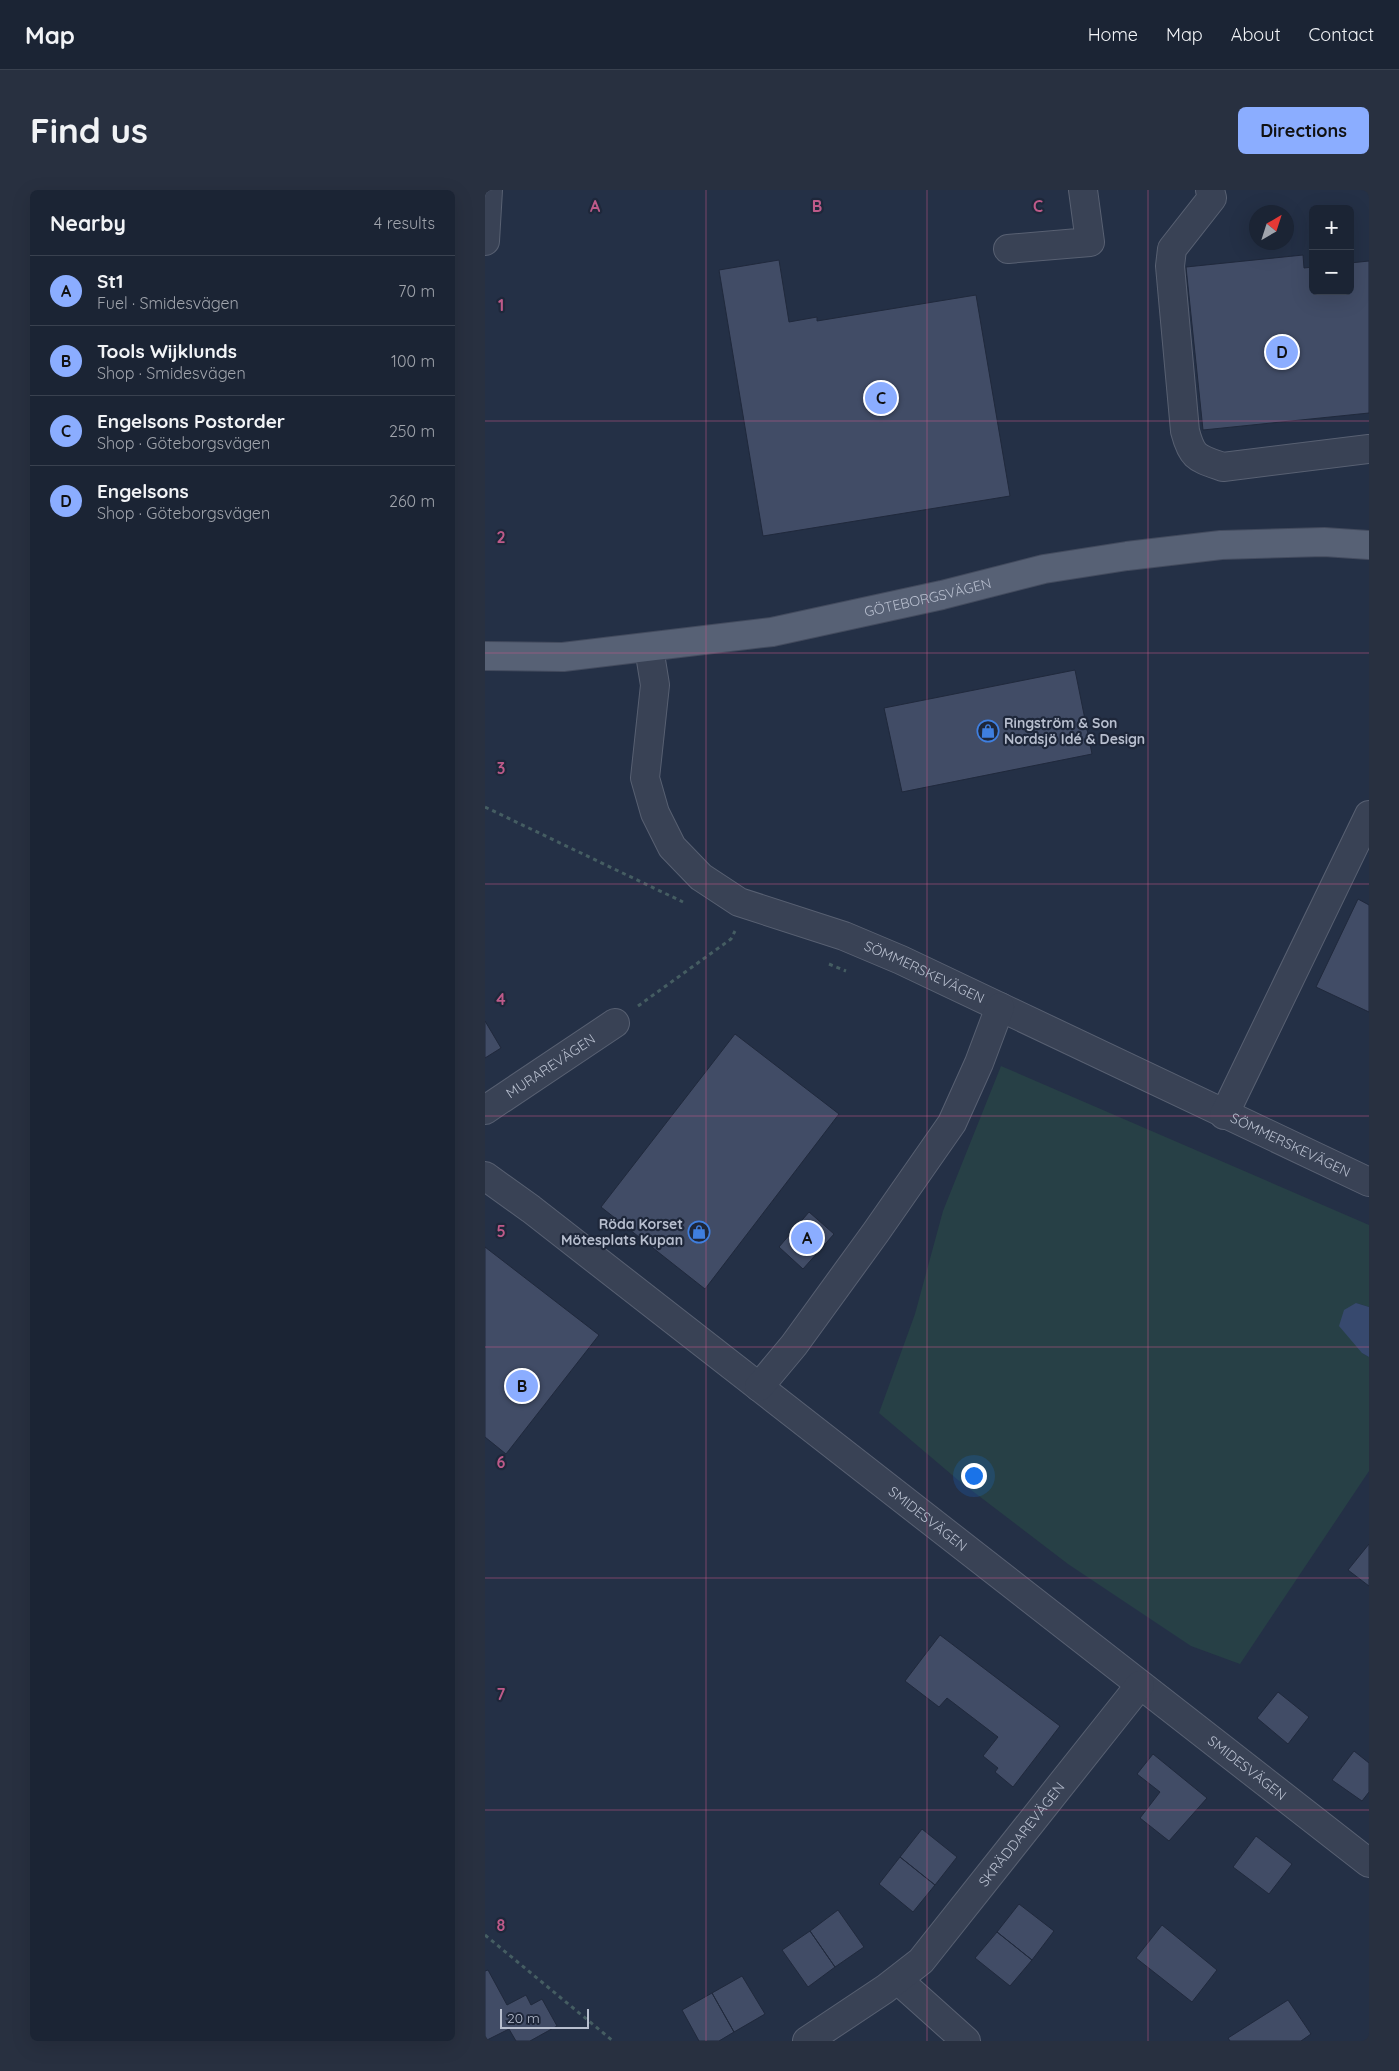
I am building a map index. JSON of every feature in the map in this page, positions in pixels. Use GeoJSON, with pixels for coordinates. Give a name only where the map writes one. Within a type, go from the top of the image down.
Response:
{"type":"FeatureCollection","features":[{"type":"Feature","properties":{"kind":"main road","name":"GÖTEBORGSVÄGEN"},"geometry":{"type":"LineString","coordinates":[[485,656],[563,657],[772,632],[942,595],[1044,569],[1127,556],[1221,545],[1324,542],[1369,545]]}},
{"type":"Feature","properties":{"kind":"street"},"geometry":{"type":"LineString","coordinates":[[485,241],[489,190]]}},
{"type":"Feature","properties":{"kind":"street"},"geometry":{"type":"LineString","coordinates":[[1008,248],[1090,242],[1083,190]]}},
{"type":"Feature","properties":{"kind":"street"},"geometry":{"type":"LineString","coordinates":[[1210,190],[1212,198],[1172,249],[1170,266],[1185,431],[1190,450],[1203,460],[1223,467],[1369,450]]}},
{"type":"Feature","properties":{"kind":"street","name":"SÖMMERSKEVÄGEN"},"geometry":{"type":"LineString","coordinates":[[649,648],[655,685],[645,778],[655,813],[672,847],[695,871],[739,902],[844,936],[1369,1182]]}},
{"type":"Feature","properties":{"kind":"street"},"geometry":{"type":"LineString","coordinates":[[1224,1115],[1369,815]]}},
{"type":"Feature","properties":{"kind":"street"},"geometry":{"type":"LineString","coordinates":[[759,1388],[794,1345],[952,1123],[979,1063],[1000,1008]]}},
{"type":"Feature","properties":{"kind":"street","name":"MURAREVÄGEN"},"geometry":{"type":"LineString","coordinates":[[485,1110],[615,1023]]}},
{"type":"Feature","properties":{"kind":"street","name":"SMIDESVÄGEN"},"geometry":{"type":"LineString","coordinates":[[485,1176],[531,1209],[1369,1863]]}},
{"type":"Feature","properties":{"kind":"street","name":"SKRÄDDAREVÄGEN"},"geometry":{"type":"LineString","coordinates":[[811,2040],[899,1980],[921,1962],[1140,1685]]}},
{"type":"Feature","properties":{"kind":"street"},"geometry":{"type":"LineString","coordinates":[[899,1980],[966,2041]]}},
{"type":"Feature","properties":{"kind":"path"},"geometry":{"type":"LineString","coordinates":[[485,807],[685,903]]}},
{"type":"Feature","properties":{"kind":"path"},"geometry":{"type":"LineString","coordinates":[[615,1023],[731,939],[737,928],[728,924]]}},
{"type":"Feature","properties":{"kind":"path"},"geometry":{"type":"LineString","coordinates":[[820,961],[855,975]]}},
{"type":"Feature","properties":{"kind":"path"},"geometry":{"type":"LineString","coordinates":[[485,1936],[613,2041]]}},
{"type":"Feature","properties":{"kind":"green space"},"geometry":{"type":"Polygon","coordinates":[[[1001,1066],[1369,1225],[1369,1307],[1356,1303],[1362,1353],[1369,1357],[1369,1471],[1240,1664],[1191,1646],[1068,1564],[958,1480],[879,1413],[915,1314],[943,1211],[1001,1066]]]}},
{"type":"Feature","properties":{"kind":"water"},"geometry":{"type":"Polygon","coordinates":[[[1356,1303],[1369,1307],[1369,1357],[1362,1353],[1339,1326],[1344,1310],[1356,1303]]]}},
{"type":"Feature","properties":{"kind":"building"},"geometry":{"type":"Polygon","coordinates":[[[1303,255],[1304,268],[1309,267],[1309,295],[1354,295],[1354,263],[1369,261],[1369,413],[1203,430],[1186,267],[1303,255]]]}},
{"type":"Feature","properties":{"kind":"building"},"geometry":{"type":"Polygon","coordinates":[[[779,260],[789,322],[817,317],[817,321],[976,295],[1010,496],[763,536],[719,270],[779,260]]]}},
{"type":"Feature","properties":{"kind":"building","name":"Ringström & Son Nordsjö Idé & Design"},"geometry":{"type":"Polygon","coordinates":[[[1075,670],[1092,754],[902,792],[884,708],[1075,670]]]}},
{"type":"Feature","properties":{"kind":"building"},"geometry":{"type":"Polygon","coordinates":[[[1358,899],[1369,905],[1369,1012],[1316,987],[1358,899]]]}},
{"type":"Feature","properties":{"kind":"building"},"geometry":{"type":"Polygon","coordinates":[[[485,1021],[501,1048],[485,1058],[485,1021]]]}},
{"type":"Feature","properties":{"kind":"building"},"geometry":{"type":"Polygon","coordinates":[[[735,1034],[839,1114],[705,1289],[601,1207],[735,1034]]]}},
{"type":"Feature","properties":{"kind":"building"},"geometry":{"type":"Polygon","coordinates":[[[809,1212],[834,1234],[803,1269],[779,1247],[809,1212]]]}},
{"type":"Feature","properties":{"kind":"building"},"geometry":{"type":"Polygon","coordinates":[[[485,1247],[599,1335],[506,1454],[485,1437],[485,1247]]]}},
{"type":"Feature","properties":{"kind":"building"},"geometry":{"type":"Polygon","coordinates":[[[1369,1544],[1369,1586],[1348,1570],[1369,1544]]]}},
{"type":"Feature","properties":{"kind":"building"},"geometry":{"type":"Polygon","coordinates":[[[940,1635],[1060,1726],[1013,1787],[995,1772],[998,1768],[983,1756],[998,1737],[947,1698],[939,1707],[905,1681],[940,1635]]]}},
{"type":"Feature","properties":{"kind":"building"},"geometry":{"type":"Polygon","coordinates":[[[1278,1692],[1309,1717],[1288,1744],[1257,1718],[1278,1692]]]}},
{"type":"Feature","properties":{"kind":"building"},"geometry":{"type":"Polygon","coordinates":[[[1354,1751],[1369,1763],[1369,1792],[1362,1801],[1332,1780],[1354,1751]]]}},
{"type":"Feature","properties":{"kind":"building"},"geometry":{"type":"Polygon","coordinates":[[[1153,1754],[1207,1798],[1169,1841],[1140,1818],[1160,1792],[1137,1774],[1153,1754]]]}},
{"type":"Feature","properties":{"kind":"building"},"geometry":{"type":"Polygon","coordinates":[[[922,1829],[957,1857],[935,1885],[900,1857],[922,1829]]]}},
{"type":"Feature","properties":{"kind":"building"},"geometry":{"type":"Polygon","coordinates":[[[1256,1836],[1292,1864],[1269,1894],[1233,1867],[1256,1836]]]}},
{"type":"Feature","properties":{"kind":"building"},"geometry":{"type":"Polygon","coordinates":[[[900,1857],[935,1885],[913,1912],[879,1884],[900,1857]]]}},
{"type":"Feature","properties":{"kind":"building"},"geometry":{"type":"Polygon","coordinates":[[[1019,1904],[1054,1931],[1032,1960],[997,1932],[1019,1904]]]}},
{"type":"Feature","properties":{"kind":"building"},"geometry":{"type":"Polygon","coordinates":[[[838,1910],[864,1947],[835,1967],[810,1931],[838,1910]]]}},
{"type":"Feature","properties":{"kind":"building"},"geometry":{"type":"Polygon","coordinates":[[[1162,1925],[1217,1970],[1192,2002],[1136,1958],[1162,1925]]]}},
{"type":"Feature","properties":{"kind":"building"},"geometry":{"type":"Polygon","coordinates":[[[810,1931],[835,1967],[808,1987],[782,1950],[810,1931]]]}},
{"type":"Feature","properties":{"kind":"building"},"geometry":{"type":"Polygon","coordinates":[[[997,1932],[1032,1960],[1010,1986],[975,1958],[997,1932]]]}},
{"type":"Feature","properties":{"kind":"building"},"geometry":{"type":"Polygon","coordinates":[[[488,1970],[507,2005],[526,1995],[531,2005],[542,1999],[557,2026],[530,2041],[516,2041],[509,2029],[485,2041],[485,1971],[488,1970]]]}},
{"type":"Feature","properties":{"kind":"building"},"geometry":{"type":"Polygon","coordinates":[[[742,1976],[765,2014],[734,2032],[712,1993],[742,1976]]]}},
{"type":"Feature","properties":{"kind":"building"},"geometry":{"type":"Polygon","coordinates":[[[712,1993],[734,2032],[719,2041],[699,2041],[682,2010],[712,1993]]]}},
{"type":"Feature","properties":{"kind":"building"},"geometry":{"type":"Polygon","coordinates":[[[1288,2000],[1311,2034],[1301,2041],[1230,2041],[1228,2038],[1288,2000]]]}},
{"type":"Feature","properties":{"kind":"place","name":"Engelsons"},"geometry":{"type":"Point","coordinates":[1282,352]}},
{"type":"Feature","properties":{"kind":"place","name":"Engelsons Postorder"},"geometry":{"type":"Point","coordinates":[881,398]}},
{"type":"Feature","properties":{"kind":"place","name":"Ringström & Son Nordsjö Idé & Design"},"geometry":{"type":"Point","coordinates":[988,731]}},
{"type":"Feature","properties":{"kind":"place","name":"Röda Korset Mötesplats Kupan"},"geometry":{"type":"Point","coordinates":[699,1232]}},
{"type":"Feature","properties":{"kind":"place","name":"St1"},"geometry":{"type":"Point","coordinates":[807,1238]}},
{"type":"Feature","properties":{"kind":"place","name":"Tools Wijklunds"},"geometry":{"type":"Point","coordinates":[522,1386]}}]}
